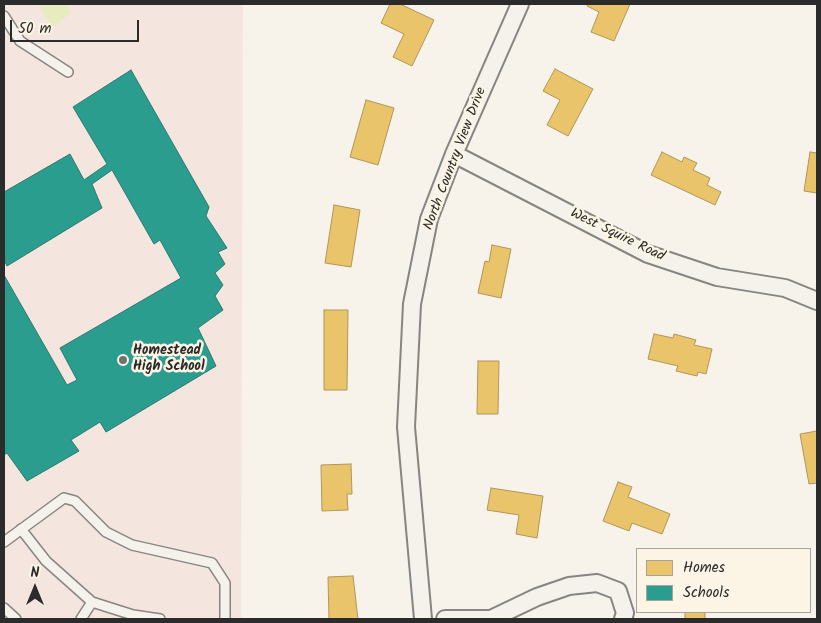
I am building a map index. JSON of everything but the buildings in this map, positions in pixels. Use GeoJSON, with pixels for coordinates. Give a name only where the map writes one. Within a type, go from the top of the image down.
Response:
{"type":"FeatureCollection","features":[{"type":"Feature","properties":{"kind":"street","name":"North Country View Drive"},"geometry":{"type":"LineString","coordinates":[[423,619],[406,427],[412,304],[430,218],[454,154],[520,4]]}},
{"type":"Feature","properties":{"kind":"street","name":"West Squire Road"},"geometry":{"type":"LineString","coordinates":[[454,154],[648,254],[717,278],[785,288],[817,301]]}},
{"type":"Feature","properties":{"kind":"street"},"geometry":{"type":"LineString","coordinates":[[445,619],[495,619],[537,597],[570,586],[597,583],[618,590],[625,613],[623,619]]}},
{"type":"Feature","properties":{"kind":"lane"},"geometry":{"type":"LineString","coordinates":[[4,16],[20,41],[68,72]]}},
{"type":"Feature","properties":{"kind":"lane"},"geometry":{"type":"LineString","coordinates":[[4,542],[64,498],[74,500],[106,532],[132,545],[212,564],[225,583],[225,619]]}},
{"type":"Feature","properties":{"kind":"lane"},"geometry":{"type":"LineString","coordinates":[[21,529],[46,561],[92,602],[133,615],[160,619]]}},
{"type":"Feature","properties":{"kind":"lane"},"geometry":{"type":"LineString","coordinates":[[81,619],[92,602]]}},
{"type":"Feature","properties":{"kind":"lane"},"geometry":{"type":"LineString","coordinates":[[4,608],[16,619]]}},
{"type":"Feature","properties":{"kind":"shaded area","name":"Homestead High School"},"geometry":{"type":"Polygon","coordinates":[[[4,4],[243,4],[241,619],[4,619],[4,4]]]}},
{"type":"Feature","properties":{"kind":"green space"},"geometry":{"type":"Polygon","coordinates":[[[38,4],[66,4],[71,13],[52,27],[38,4]]]}},
{"type":"Feature","properties":{"kind":"place","name":"Homestead High School"},"geometry":{"type":"Point","coordinates":[123,360]}}]}
